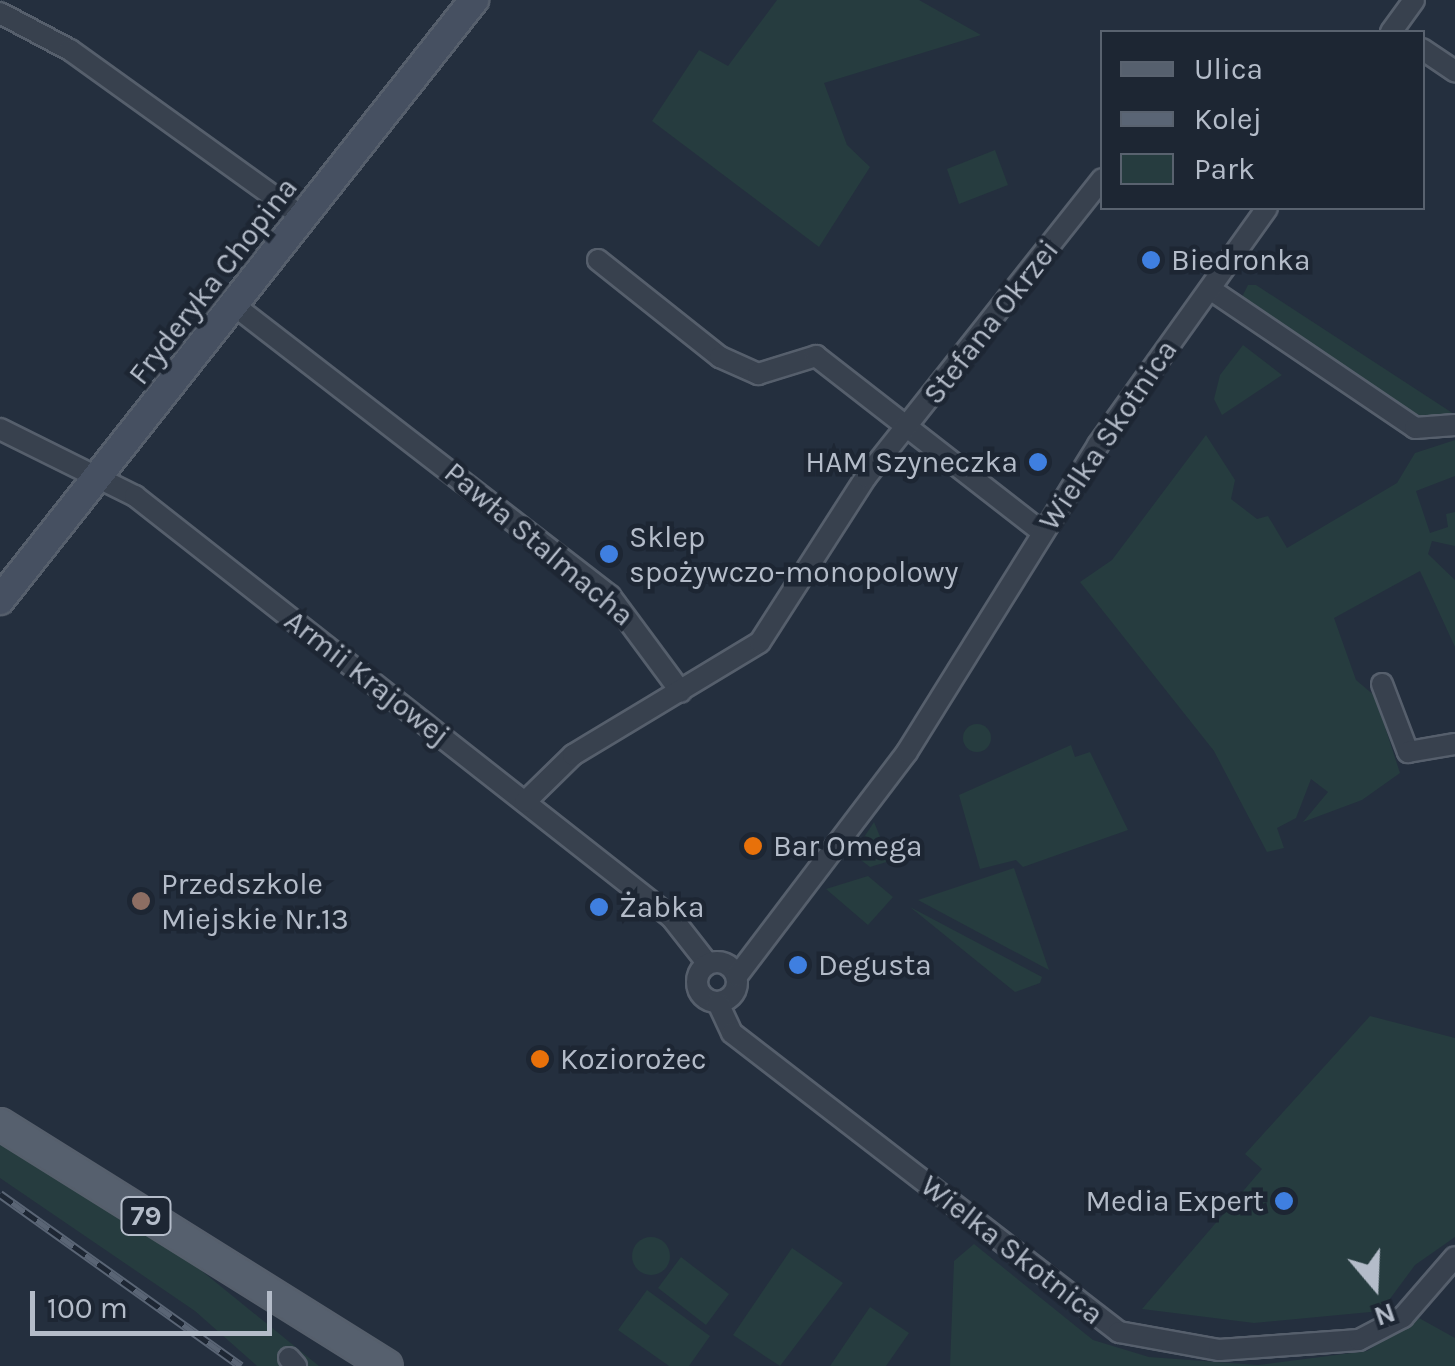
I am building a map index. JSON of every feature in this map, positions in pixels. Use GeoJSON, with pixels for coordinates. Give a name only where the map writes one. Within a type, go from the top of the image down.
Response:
{"type":"FeatureCollection","features":[{"type":"Feature","properties":{"kind":"main road","name":"79"},"geometry":{"type":"LineString","coordinates":[[0,1124],[387,1366]]}},
{"type":"Feature","properties":{"kind":"street","name":"Fryderyka Chopina"},"geometry":{"type":"LineString","coordinates":[[0,600],[99,480],[474,0]]}},
{"type":"Feature","properties":{"kind":"street"},"geometry":{"type":"LineString","coordinates":[[1396,30],[1414,0]]}},
{"type":"Feature","properties":{"kind":"street"},"geometry":{"type":"LineString","coordinates":[[0,13],[70,50],[304,218]]}},
{"type":"Feature","properties":{"kind":"street"},"geometry":{"type":"LineString","coordinates":[[1425,51],[1455,71]]}},
{"type":"Feature","properties":{"kind":"street","name":"Stefana Okrzei"},"geometry":{"type":"LineString","coordinates":[[1042,532],[909,426],[1100,182]]}},
{"type":"Feature","properties":{"kind":"street","name":"Wielka Skotnica"},"geometry":{"type":"LineString","coordinates":[[737,976],[907,752],[1042,532],[1266,210]]}},
{"type":"Feature","properties":{"kind":"street"},"geometry":{"type":"LineString","coordinates":[[525,802],[572,755],[760,642],[866,477],[909,426],[816,356],[758,374],[720,357],[598,260]]}},
{"type":"Feature","properties":{"kind":"street"},"geometry":{"type":"LineString","coordinates":[[1210,289],[1414,428],[1455,425]]}},
{"type":"Feature","properties":{"kind":"street","name":"Pawła Stalmacha"},"geometry":{"type":"LineString","coordinates":[[235,306],[610,596],[681,692]]}},
{"type":"Feature","properties":{"kind":"street","name":"Armii Krajowej"},"geometry":{"type":"LineString","coordinates":[[0,429],[134,496],[672,918],[708,964]]}},
{"type":"Feature","properties":{"kind":"street"},"geometry":{"type":"LineString","coordinates":[[1382,684],[1408,752],[1455,744]]}},
{"type":"Feature","properties":{"kind":"street"},"geometry":{"type":"LineString","coordinates":[[708,964],[725,964],[737,976],[732,997],[718,1003],[698,990],[708,964]]}},
{"type":"Feature","properties":{"kind":"street","name":"Wielka Skotnica"},"geometry":{"type":"LineString","coordinates":[[718,1003],[732,1032],[1120,1332],[1232,1350],[1359,1340],[1403,1317],[1455,1257]]}},
{"type":"Feature","properties":{"kind":"green space"},"geometry":{"type":"Polygon","coordinates":[[[777,0],[919,0],[981,35],[824,83],[847,145],[870,167],[819,247],[652,121],[699,50],[728,66],[777,0]]]}},
{"type":"Feature","properties":{"kind":"green space"},"geometry":{"type":"Polygon","coordinates":[[[995,150],[1008,185],[959,204],[947,169],[995,150]]]}},
{"type":"Feature","properties":{"kind":"green space"},"geometry":{"type":"Polygon","coordinates":[[[1248,285],[1256,285],[1454,414],[1418,421],[1241,299],[1248,285]]]}},
{"type":"Feature","properties":{"kind":"green space"},"geometry":{"type":"Polygon","coordinates":[[[1243,345],[1282,375],[1222,415],[1214,399],[1220,375],[1243,345]]]}},
{"type":"Feature","properties":{"kind":"green space"},"geometry":{"type":"Polygon","coordinates":[[[1206,435],[1235,480],[1231,499],[1257,519],[1268,516],[1287,548],[1397,483],[1415,453],[1455,440],[1455,476],[1416,491],[1430,533],[1448,527],[1446,514],[1455,512],[1455,546],[1432,541],[1428,554],[1455,580],[1455,647],[1420,571],[1334,618],[1356,680],[1375,696],[1400,773],[1362,800],[1303,822],[1328,792],[1311,779],[1296,818],[1277,828],[1284,848],[1267,852],[1214,751],[1080,582],[1112,560],[1206,435]]]}},
{"type":"Feature","properties":{"kind":"green space"},"geometry":{"type":"Polygon","coordinates":[[[977,724],[987,728],[991,738],[987,748],[977,752],[967,748],[963,738],[967,728],[977,724]]]}},
{"type":"Feature","properties":{"kind":"green space"},"geometry":{"type":"Polygon","coordinates":[[[1071,745],[1075,757],[1090,752],[1128,830],[1023,867],[1016,860],[980,869],[959,795],[1071,745]]]}},
{"type":"Feature","properties":{"kind":"green space"},"geometry":{"type":"Polygon","coordinates":[[[874,822],[890,861],[870,867],[853,854],[874,822]]]}},
{"type":"Feature","properties":{"kind":"green space"},"geometry":{"type":"Polygon","coordinates":[[[1014,868],[1049,970],[918,900],[1014,868]]]}},
{"type":"Feature","properties":{"kind":"green space"},"geometry":{"type":"Polygon","coordinates":[[[868,876],[893,897],[868,925],[826,889],[868,876]]]}},
{"type":"Feature","properties":{"kind":"green space"},"geometry":{"type":"Polygon","coordinates":[[[910,907],[1042,977],[1040,983],[1015,992],[910,907]]]}},
{"type":"Feature","properties":{"kind":"green space"},"geometry":{"type":"Polygon","coordinates":[[[1370,1016],[1455,1038],[1455,1237],[1415,1265],[1381,1311],[1254,1323],[1142,1309],[1262,1169],[1245,1154],[1370,1016]]]}},
{"type":"Feature","properties":{"kind":"green space"},"geometry":{"type":"Polygon","coordinates":[[[0,1144],[197,1267],[319,1366],[257,1366],[195,1311],[0,1178],[0,1144]]]}},
{"type":"Feature","properties":{"kind":"green space"},"geometry":{"type":"Polygon","coordinates":[[[651,1237],[664,1243],[670,1256],[664,1269],[651,1275],[638,1269],[632,1256],[638,1243],[651,1237]]]}},
{"type":"Feature","properties":{"kind":"green space"},"geometry":{"type":"Polygon","coordinates":[[[974,1244],[1093,1340],[1149,1357],[1258,1365],[1367,1351],[1419,1318],[1455,1338],[1455,1366],[950,1366],[954,1261],[974,1244]]]}},
{"type":"Feature","properties":{"kind":"green space"},"geometry":{"type":"Polygon","coordinates":[[[792,1248],[843,1283],[780,1366],[733,1335],[792,1248]]]}},
{"type":"Feature","properties":{"kind":"green space"},"geometry":{"type":"Polygon","coordinates":[[[681,1257],[729,1294],[706,1325],[658,1288],[681,1257]]]}},
{"type":"Feature","properties":{"kind":"green space"},"geometry":{"type":"Polygon","coordinates":[[[647,1290],[710,1336],[689,1366],[669,1366],[618,1330],[647,1290]]]}},
{"type":"Feature","properties":{"kind":"green space"},"geometry":{"type":"Polygon","coordinates":[[[870,1307],[909,1333],[886,1366],[830,1366],[870,1307]]]}},
{"type":"Feature","properties":{"kind":"railway"},"geometry":{"type":"LineString","coordinates":[[0,1194],[241,1366]]}},
{"type":"Feature","properties":{"kind":"place","name":"Biedronka"},"geometry":{"type":"Point","coordinates":[1151,260]}},
{"type":"Feature","properties":{"kind":"place","name":"HAM Szyneczka"},"geometry":{"type":"Point","coordinates":[1038,462]}},
{"type":"Feature","properties":{"kind":"place","name":"Sklep spożywczo-monopolowy"},"geometry":{"type":"Point","coordinates":[609,554]}},
{"type":"Feature","properties":{"kind":"place","name":"Bar Omega"},"geometry":{"type":"Point","coordinates":[753,846]}},
{"type":"Feature","properties":{"kind":"place","name":"Przedszkole Miejskie Nr.13"},"geometry":{"type":"Point","coordinates":[141,901]}},
{"type":"Feature","properties":{"kind":"place","name":"Żabka"},"geometry":{"type":"Point","coordinates":[599,907]}},
{"type":"Feature","properties":{"kind":"place","name":"Degusta"},"geometry":{"type":"Point","coordinates":[798,965]}},
{"type":"Feature","properties":{"kind":"place","name":"Koziorożec"},"geometry":{"type":"Point","coordinates":[540,1059]}},
{"type":"Feature","properties":{"kind":"place","name":"Media Expert"},"geometry":{"type":"Point","coordinates":[1284,1201]}}]}
